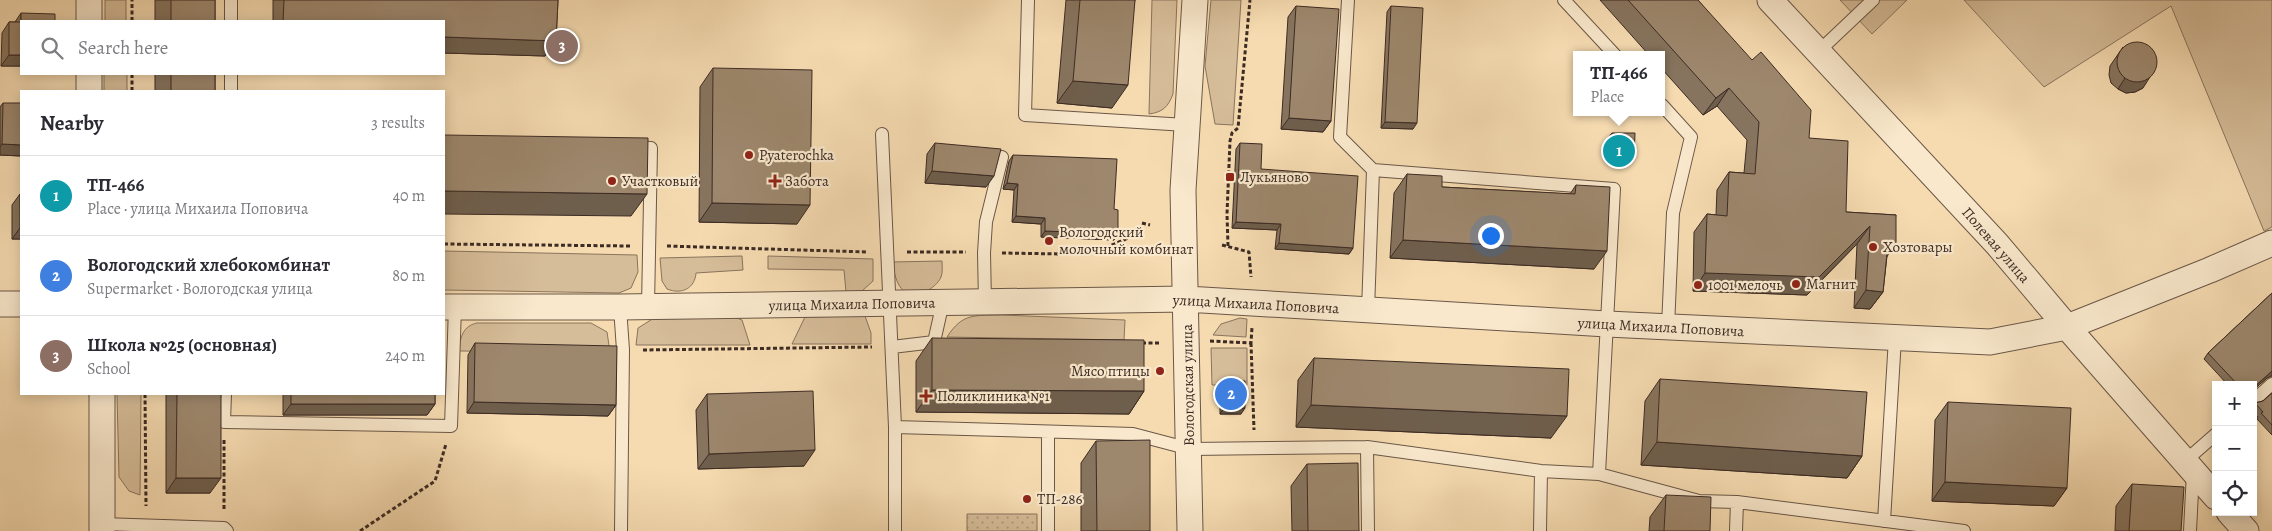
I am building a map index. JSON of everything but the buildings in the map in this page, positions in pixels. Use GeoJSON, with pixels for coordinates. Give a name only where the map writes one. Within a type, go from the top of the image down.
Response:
{"type":"FeatureCollection","features":[{"type":"Feature","properties":{"kind":"street"},"geometry":{"type":"LineString","coordinates":[[89,0],[89,20]]}},
{"type":"Feature","properties":{"kind":"street","name":"Вологодская улица"},"geometry":{"type":"LineString","coordinates":[[1190,531],[1190,449],[1183,190],[1195,0]]}},
{"type":"Feature","properties":{"kind":"street","name":"Полевая улица"},"geometry":{"type":"LineString","coordinates":[[1770,0],[1997,244],[2212,493]]}},
{"type":"Feature","properties":{"kind":"street"},"geometry":{"type":"LineString","coordinates":[[89,75],[89,90]]}},
{"type":"Feature","properties":{"kind":"street","name":"улица Михаила Поповича"},"geometry":{"type":"LineString","coordinates":[[449,307],[620,307],[1186,299],[1607,324],[1990,342],[2067,327],[2272,242]]}},
{"type":"Feature","properties":{"kind":"street"},"geometry":{"type":"LineString","coordinates":[[0,304],[20,304]]}},
{"type":"Feature","properties":{"kind":"street"},"geometry":{"type":"LineString","coordinates":[[102,395],[102,527]]}},
{"type":"Feature","properties":{"kind":"street"},"geometry":{"type":"LineString","coordinates":[[2233,516],[2246,531]]}},
{"type":"Feature","properties":{"kind":"lane"},"geometry":{"type":"LineString","coordinates":[[231,0],[231,20]]}},
{"type":"Feature","properties":{"kind":"lane"},"geometry":{"type":"LineString","coordinates":[[1028,0],[1025,115],[1186,125]]}},
{"type":"Feature","properties":{"kind":"lane"},"geometry":{"type":"LineString","coordinates":[[1348,0],[1340,137],[1373,170],[1614,189],[1599,474]]}},
{"type":"Feature","properties":{"kind":"lane"},"geometry":{"type":"LineString","coordinates":[[1564,0],[1611,51]]}},
{"type":"Feature","properties":{"kind":"lane"},"geometry":{"type":"LineString","coordinates":[[1818,52],[1872,0]]}},
{"type":"Feature","properties":{"kind":"lane"},"geometry":{"type":"LineString","coordinates":[[231,75],[231,90]]}},
{"type":"Feature","properties":{"kind":"lane"},"geometry":{"type":"LineString","coordinates":[[1665,108],[1691,137],[1673,213],[1668,327]]}},
{"type":"Feature","properties":{"kind":"lane"},"geometry":{"type":"LineString","coordinates":[[882,134],[895,428],[896,531]]}},
{"type":"Feature","properties":{"kind":"lane"},"geometry":{"type":"LineString","coordinates":[[622,147],[651,148],[648,306]]}},
{"type":"Feature","properties":{"kind":"lane"},"geometry":{"type":"LineString","coordinates":[[985,302],[984,253],[986,222],[1002,157]]}},
{"type":"Feature","properties":{"kind":"lane"},"geometry":{"type":"LineString","coordinates":[[1368,310],[1373,170]]}},
{"type":"Feature","properties":{"kind":"lane"},"geometry":{"type":"LineString","coordinates":[[892,347],[934,342],[943,302]]}},
{"type":"Feature","properties":{"kind":"lane"},"geometry":{"type":"LineString","coordinates":[[225,395],[224,422],[451,426],[449,307]]}},
{"type":"Feature","properties":{"kind":"lane"},"geometry":{"type":"LineString","coordinates":[[620,307],[623,350],[621,531]]}},
{"type":"Feature","properties":{"kind":"lane"},"geometry":{"type":"LineString","coordinates":[[1884,521],[1895,338]]}},
{"type":"Feature","properties":{"kind":"lane"},"geometry":{"type":"LineString","coordinates":[[2257,397],[2272,384]]}},
{"type":"Feature","properties":{"kind":"lane"},"geometry":{"type":"LineString","coordinates":[[895,428],[1133,434],[1190,449],[1367,447],[1541,471],[1599,474],[1699,501],[1738,502],[1964,531]]}},
{"type":"Feature","properties":{"kind":"lane"},"geometry":{"type":"LineString","coordinates":[[1048,433],[1048,531]]}},
{"type":"Feature","properties":{"kind":"lane"},"geometry":{"type":"LineString","coordinates":[[2190,531],[2188,467],[2212,439]]}},
{"type":"Feature","properties":{"kind":"lane"},"geometry":{"type":"LineString","coordinates":[[1367,447],[1368,531]]}},
{"type":"Feature","properties":{"kind":"lane"},"geometry":{"type":"LineString","coordinates":[[1540,531],[1541,471]]}},
{"type":"Feature","properties":{"kind":"lane"},"geometry":{"type":"LineString","coordinates":[[1736,531],[1738,502]]}},
{"type":"Feature","properties":{"kind":"lane"},"geometry":{"type":"LineString","coordinates":[[102,527],[146,525],[225,529]]}},
{"type":"Feature","properties":{"kind":"path"},"geometry":{"type":"LineString","coordinates":[[132,0],[132,20]]}},
{"type":"Feature","properties":{"kind":"path"},"geometry":{"type":"LineString","coordinates":[[1228,246],[1227,214],[1230,141],[1232,133],[1238,128],[1250,0]]}},
{"type":"Feature","properties":{"kind":"path"},"geometry":{"type":"LineString","coordinates":[[132,75],[132,90]]}},
{"type":"Feature","properties":{"kind":"path"},"geometry":{"type":"LineString","coordinates":[[1142,223],[1150,225]]}},
{"type":"Feature","properties":{"kind":"path"},"geometry":{"type":"LineString","coordinates":[[445,244],[1062,254],[1107,247],[1133,236]]}},
{"type":"Feature","properties":{"kind":"path"},"geometry":{"type":"LineString","coordinates":[[1222,244],[1249,252],[1252,282]]}},
{"type":"Feature","properties":{"kind":"path"},"geometry":{"type":"LineString","coordinates":[[1252,326],[1255,448]]}},
{"type":"Feature","properties":{"kind":"path"},"geometry":{"type":"LineString","coordinates":[[1207,340],[1251,343]]}},
{"type":"Feature","properties":{"kind":"path"},"geometry":{"type":"LineString","coordinates":[[1140,344],[1167,343]]}},
{"type":"Feature","properties":{"kind":"path"},"geometry":{"type":"LineString","coordinates":[[623,350],[892,347]]}},
{"type":"Feature","properties":{"kind":"path"},"geometry":{"type":"LineString","coordinates":[[145,395],[146,525]]}},
{"type":"Feature","properties":{"kind":"path"},"geometry":{"type":"LineString","coordinates":[[224,422],[225,529]]}},
{"type":"Feature","properties":{"kind":"path"},"geometry":{"type":"LineString","coordinates":[[360,531],[435,481],[451,426]]}},
{"type":"Feature","properties":{"kind":"shaded area"},"geometry":{"type":"Polygon","coordinates":[[[105,0],[126,0],[126,20],[105,20],[105,0]]]}},
{"type":"Feature","properties":{"kind":"shaded area"},"geometry":{"type":"Polygon","coordinates":[[[1152,0],[1177,0],[1173,94],[1164,108],[1149,114],[1152,0]]]}},
{"type":"Feature","properties":{"kind":"shaded area"},"geometry":{"type":"Polygon","coordinates":[[[1211,0],[1241,0],[1233,125],[1215,124],[1205,66],[1211,0]]]}},
{"type":"Feature","properties":{"kind":"shaded area"},"geometry":{"type":"Polygon","coordinates":[[[1840,0],[1907,0],[1872,34],[1840,0]]]}},
{"type":"Feature","properties":{"kind":"shaded area"},"geometry":{"type":"Polygon","coordinates":[[[1964,0],[2272,0],[2272,227],[2264,231],[2171,6],[2044,87],[1964,0]]]}},
{"type":"Feature","properties":{"kind":"shaded area"},"geometry":{"type":"Polygon","coordinates":[[[104,75],[127,75],[127,90],[104,90],[104,75]]]}},
{"type":"Feature","properties":{"kind":"shaded area"},"geometry":{"type":"Polygon","coordinates":[[[445,251],[637,255],[638,272],[631,288],[619,293],[445,290],[445,251]]]}},
{"type":"Feature","properties":{"kind":"shaded area"},"geometry":{"type":"Polygon","coordinates":[[[742,256],[743,270],[696,273],[693,283],[683,291],[667,289],[662,281],[660,258],[742,256]]]}},
{"type":"Feature","properties":{"kind":"shaded area"},"geometry":{"type":"Polygon","coordinates":[[[768,256],[873,259],[873,281],[862,291],[846,292],[844,270],[768,269],[768,256]]]}},
{"type":"Feature","properties":{"kind":"shaded area"},"geometry":{"type":"Polygon","coordinates":[[[942,261],[941,277],[935,286],[919,294],[909,293],[901,288],[892,262],[942,261]]]}},
{"type":"Feature","properties":{"kind":"shaded area"},"geometry":{"type":"Polygon","coordinates":[[[1002,315],[1125,320],[1124,340],[947,337],[964,319],[977,316],[1002,315]]]}},
{"type":"Feature","properties":{"kind":"shaded area"},"geometry":{"type":"Polygon","coordinates":[[[865,316],[871,333],[871,344],[792,344],[805,317],[865,316]]]}},
{"type":"Feature","properties":{"kind":"shaded area"},"geometry":{"type":"Polygon","coordinates":[[[734,317],[742,320],[750,345],[636,345],[638,328],[654,318],[734,317]]]}},
{"type":"Feature","properties":{"kind":"shaded area"},"geometry":{"type":"Polygon","coordinates":[[[1240,318],[1247,319],[1246,337],[1213,335],[1221,324],[1240,318]]]}},
{"type":"Feature","properties":{"kind":"shaded area"},"geometry":{"type":"Polygon","coordinates":[[[477,323],[591,323],[607,332],[610,352],[459,351],[460,341],[465,329],[477,323]]]}},
{"type":"Feature","properties":{"kind":"shaded area"},"geometry":{"type":"Polygon","coordinates":[[[1211,348],[1247,348],[1247,385],[1212,385],[1211,348]]]}},
{"type":"Feature","properties":{"kind":"shaded area"},"geometry":{"type":"Polygon","coordinates":[[[117,395],[141,395],[140,495],[129,491],[119,477],[117,395]]]}},
{"type":"Feature","properties":{"kind":"shaded area"},"geometry":{"type":"Polygon","coordinates":[[[967,514],[1037,514],[1037,531],[967,531],[967,514]]]}},
{"type":"Feature","properties":{"kind":"place","name":"Школа №25 (основная)"},"geometry":{"type":"Point","coordinates":[562,46]}},
{"type":"Feature","properties":{"kind":"place","name":"ТП-466"},"geometry":{"type":"Point","coordinates":[1619,151]}},
{"type":"Feature","properties":{"kind":"place","name":"Pyaterochka"},"geometry":{"type":"Point","coordinates":[749,155]}},
{"type":"Feature","properties":{"kind":"place","name":"Лукьяново"},"geometry":{"type":"Point","coordinates":[1230,177]}},
{"type":"Feature","properties":{"kind":"place","name":"Участковый"},"geometry":{"type":"Point","coordinates":[612,181]}},
{"type":"Feature","properties":{"kind":"place","name":"Забота"},"geometry":{"type":"Point","coordinates":[775,181]}},
{"type":"Feature","properties":{"kind":"place","name":"Вологодский молочный комбинат"},"geometry":{"type":"Point","coordinates":[1049,241]}},
{"type":"Feature","properties":{"kind":"place","name":"Хозтовары"},"geometry":{"type":"Point","coordinates":[1873,247]}},
{"type":"Feature","properties":{"kind":"place","name":"Магнит"},"geometry":{"type":"Point","coordinates":[1796,284]}},
{"type":"Feature","properties":{"kind":"place","name":"1001 мелочь"},"geometry":{"type":"Point","coordinates":[1698,285]}},
{"type":"Feature","properties":{"kind":"place","name":"Мясо птицы"},"geometry":{"type":"Point","coordinates":[1160,371]}},
{"type":"Feature","properties":{"kind":"place","name":"Вологодский хлебокомбинат"},"geometry":{"type":"Point","coordinates":[1231,394]}},
{"type":"Feature","properties":{"kind":"place","name":"Поликлиника №1"},"geometry":{"type":"Point","coordinates":[926,396]}},
{"type":"Feature","properties":{"kind":"place","name":"ТП-286"},"geometry":{"type":"Point","coordinates":[1027,499]}}]}
